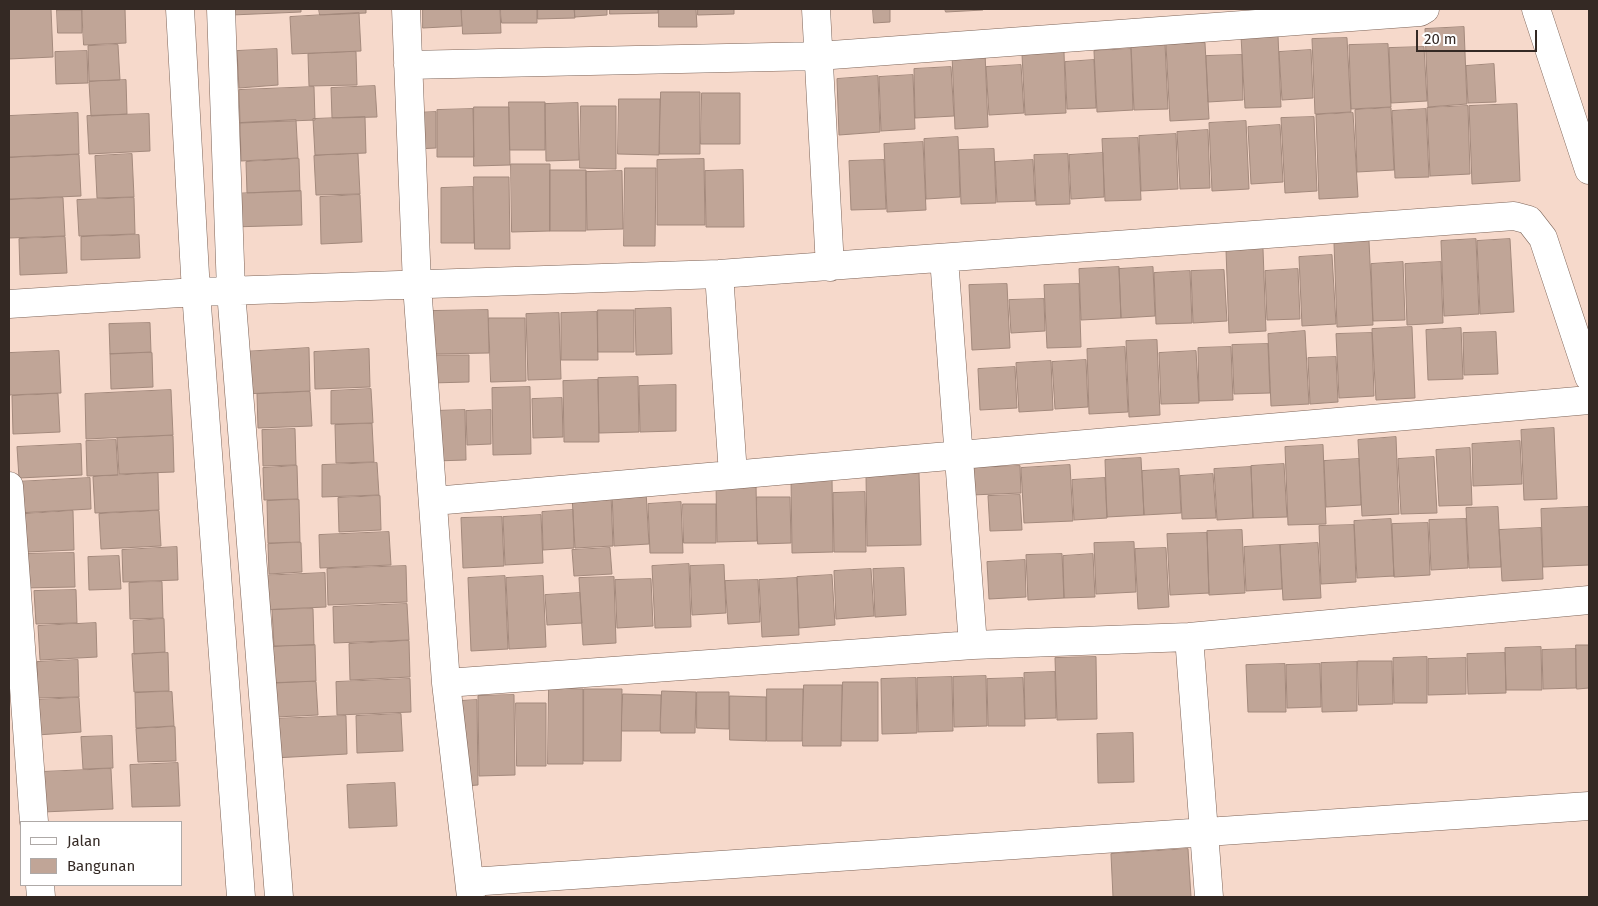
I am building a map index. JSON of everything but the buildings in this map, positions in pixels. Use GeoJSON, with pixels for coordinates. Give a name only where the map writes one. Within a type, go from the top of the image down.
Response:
{"type":"FeatureCollection","features":[{"type":"Feature","properties":{"kind":"street"},"geometry":{"type":"LineString","coordinates":[[180,9],[196,292],[241,897]]}},
{"type":"Feature","properties":{"kind":"street"},"geometry":{"type":"LineString","coordinates":[[221,9],[231,291],[279,897]]}},
{"type":"Feature","properties":{"kind":"street"},"geometry":{"type":"LineString","coordinates":[[406,9],[417,285],[446,683],[471,890],[1206,833],[1589,806]]}},
{"type":"Feature","properties":{"kind":"street"},"geometry":{"type":"LineString","coordinates":[[816,9],[830,267]]}},
{"type":"Feature","properties":{"kind":"street"},"geometry":{"type":"LineString","coordinates":[[408,65],[818,56],[1420,12],[1425,9]]}},
{"type":"Feature","properties":{"kind":"street"},"geometry":{"type":"LineString","coordinates":[[1536,9],[1589,170]]}},
{"type":"Feature","properties":{"kind":"street"},"geometry":{"type":"LineString","coordinates":[[9,304],[196,292],[719,274],[1514,216],[1529,220],[1543,238],[1589,377]]}},
{"type":"Feature","properties":{"kind":"street"},"geometry":{"type":"LineString","coordinates":[[944,258],[973,645]]}},
{"type":"Feature","properties":{"kind":"street"},"geometry":{"type":"LineString","coordinates":[[719,274],[733,474]]}},
{"type":"Feature","properties":{"kind":"street"},"geometry":{"type":"LineString","coordinates":[[434,501],[1589,400]]}},
{"type":"Feature","properties":{"kind":"street"},"geometry":{"type":"LineString","coordinates":[[9,486],[17,733],[34,821]]}},
{"type":"Feature","properties":{"kind":"street"},"geometry":{"type":"LineString","coordinates":[[446,683],[973,645],[1188,637],[1589,600]]}},
{"type":"Feature","properties":{"kind":"street"},"geometry":{"type":"LineString","coordinates":[[1188,637],[1206,833],[1209,897]]}},
{"type":"Feature","properties":{"kind":"street"},"geometry":{"type":"LineString","coordinates":[[229,753],[266,749]]}}]}
